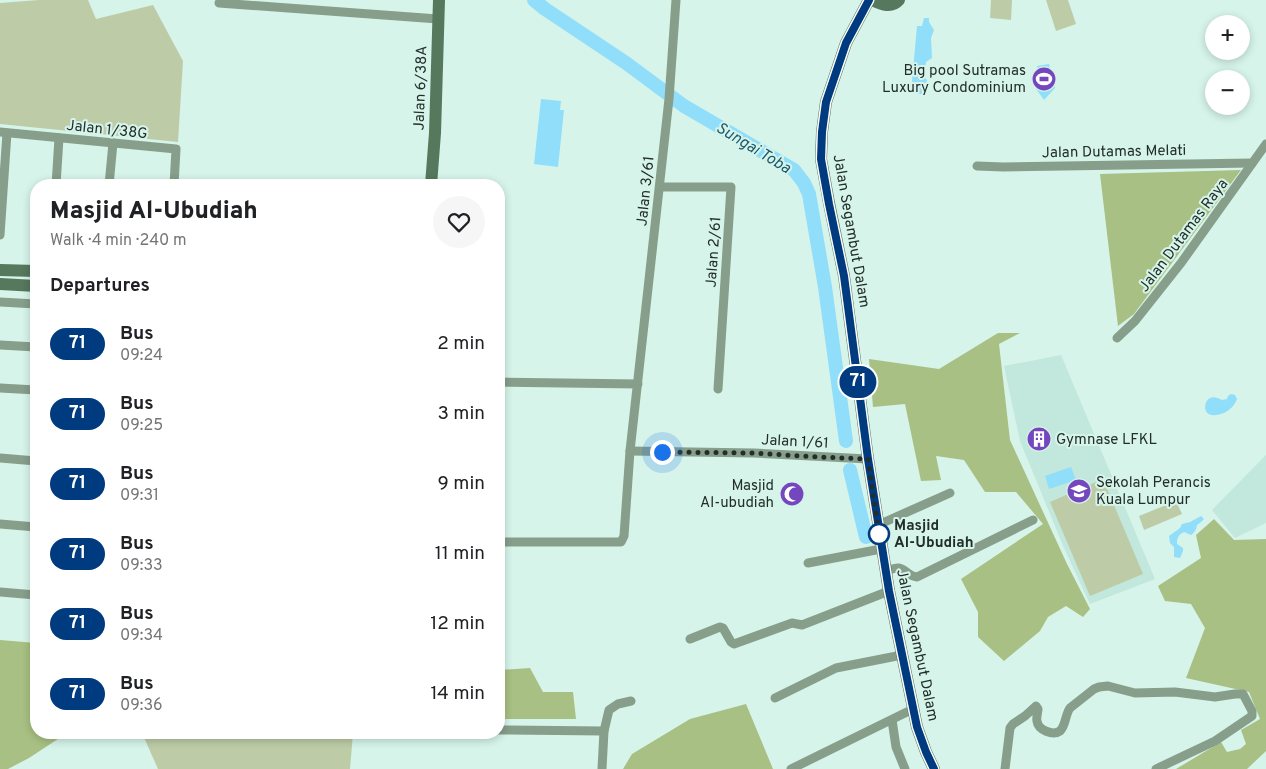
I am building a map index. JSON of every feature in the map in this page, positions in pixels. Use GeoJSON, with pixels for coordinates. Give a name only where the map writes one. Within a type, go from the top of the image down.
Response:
{"type":"FeatureCollection","features":[{"type":"Feature","properties":{"kind":"street","name":"Jalan 6/38A"},"geometry":{"type":"LineString","coordinates":[[432,179],[439,0]]}},
{"type":"Feature","properties":{"kind":"street","name":"Jalan 3/61"},"geometry":{"type":"LineString","coordinates":[[505,542],[621,542],[624,536],[630,451],[669,97],[676,0]]}},
{"type":"Feature","properties":{"kind":"street"},"geometry":{"type":"LineString","coordinates":[[871,0],[889,6],[894,5],[899,0]]}},
{"type":"Feature","properties":{"kind":"street","name":"Jalan Segambut Dalam"},"geometry":{"type":"LineString","coordinates":[[871,0],[846,43],[826,102],[821,159],[849,306],[881,549],[913,710],[923,744],[934,769]]}},
{"type":"Feature","properties":{"kind":"street"},"geometry":{"type":"LineString","coordinates":[[219,3],[438,19]]}},
{"type":"Feature","properties":{"kind":"street"},"geometry":{"type":"LineString","coordinates":[[0,235],[4,132]]}},
{"type":"Feature","properties":{"kind":"street","name":"Jalan 1/38G"},"geometry":{"type":"LineString","coordinates":[[4,132],[176,149],[174,179]]}},
{"type":"Feature","properties":{"kind":"street"},"geometry":{"type":"LineString","coordinates":[[56,179],[59,138]]}},
{"type":"Feature","properties":{"kind":"street"},"geometry":{"type":"LineString","coordinates":[[109,179],[112,143]]}},
{"type":"Feature","properties":{"kind":"street","name":"Jalan Dutamas Raya"},"geometry":{"type":"LineString","coordinates":[[1117,338],[1135,321],[1180,263],[1266,144]]}},
{"type":"Feature","properties":{"kind":"street","name":"Jalan Dutamas Melati"},"geometry":{"type":"LineString","coordinates":[[976,166],[1252,163]]}},
{"type":"Feature","properties":{"kind":"street","name":"Jalan 2/61"},"geometry":{"type":"LineString","coordinates":[[660,187],[731,187],[718,390]]}},
{"type":"Feature","properties":{"kind":"street"},"geometry":{"type":"LineString","coordinates":[[0,270],[30,271]]}},
{"type":"Feature","properties":{"kind":"street"},"geometry":{"type":"LineString","coordinates":[[0,284],[30,286]]}},
{"type":"Feature","properties":{"kind":"street"},"geometry":{"type":"LineString","coordinates":[[0,302],[30,304]]}},
{"type":"Feature","properties":{"kind":"street"},"geometry":{"type":"LineString","coordinates":[[0,345],[30,347]]}},
{"type":"Feature","properties":{"kind":"street"},"geometry":{"type":"LineString","coordinates":[[505,382],[638,384]]}},
{"type":"Feature","properties":{"kind":"street"},"geometry":{"type":"LineString","coordinates":[[0,388],[30,390]]}},
{"type":"Feature","properties":{"kind":"street","name":"Jalan 1/61"},"geometry":{"type":"LineString","coordinates":[[630,451],[754,453],[868,459]]}},
{"type":"Feature","properties":{"kind":"street"},"geometry":{"type":"LineString","coordinates":[[0,458],[30,460]]}},
{"type":"Feature","properties":{"kind":"street"},"geometry":{"type":"LineString","coordinates":[[878,525],[950,494]]}},
{"type":"Feature","properties":{"kind":"street"},"geometry":{"type":"LineString","coordinates":[[886,571],[897,568],[902,569],[911,576],[917,577],[1033,520]]}},
{"type":"Feature","properties":{"kind":"street"},"geometry":{"type":"LineString","coordinates":[[0,524],[30,526]]}},
{"type":"Feature","properties":{"kind":"street"},"geometry":{"type":"LineString","coordinates":[[808,563],[881,549]]}},
{"type":"Feature","properties":{"kind":"street"},"geometry":{"type":"LineString","coordinates":[[690,639],[720,627],[723,628],[734,644],[792,622],[802,625],[889,591]]}},
{"type":"Feature","properties":{"kind":"street"},"geometry":{"type":"LineString","coordinates":[[0,592],[30,594]]}},
{"type":"Feature","properties":{"kind":"street"},"geometry":{"type":"LineString","coordinates":[[775,698],[836,668],[902,655]]}},
{"type":"Feature","properties":{"kind":"street"},"geometry":{"type":"LineString","coordinates":[[1005,769],[1010,728],[1012,724],[1036,706],[1038,709],[1038,724],[1042,729],[1051,733],[1057,733],[1063,726],[1070,708],[1099,687],[1108,686],[1135,693],[1175,692],[1215,697],[1243,694],[1252,710],[1252,716],[1214,741],[1156,769]]}},
{"type":"Feature","properties":{"kind":"street"},"geometry":{"type":"LineString","coordinates":[[602,769],[604,731],[609,710],[618,704],[631,701]]}},
{"type":"Feature","properties":{"kind":"street"},"geometry":{"type":"LineString","coordinates":[[791,769],[913,710]]}},
{"type":"Feature","properties":{"kind":"street"},"geometry":{"type":"LineString","coordinates":[[892,720],[896,747],[904,769]]}},
{"type":"Feature","properties":{"kind":"street"},"geometry":{"type":"LineString","coordinates":[[505,730],[604,731]]}},
{"type":"Feature","properties":{"kind":"shaded area"},"geometry":{"type":"Polygon","coordinates":[[[39,0],[88,0],[96,19],[153,5],[183,61],[178,142],[0,124],[0,3],[39,0]]]}},
{"type":"Feature","properties":{"kind":"shaded area"},"geometry":{"type":"Polygon","coordinates":[[[991,0],[1012,0],[1011,20],[990,18],[991,0]]]}},
{"type":"Feature","properties":{"kind":"shaded area"},"geometry":{"type":"Polygon","coordinates":[[[1046,0],[1068,0],[1076,24],[1056,31],[1046,0]]]}},
{"type":"Feature","properties":{"kind":"shaded area","name":"Sekolah Perancis Kuala Lumpur"},"geometry":{"type":"Polygon","coordinates":[[[1061,355],[1155,579],[1090,604],[1064,548],[1020,441],[1004,366],[1061,355]]]}},
{"type":"Feature","properties":{"kind":"shaded area"},"geometry":{"type":"Polygon","coordinates":[[[1266,455],[1266,523],[1235,538],[1212,510],[1266,455]]]}},
{"type":"Feature","properties":{"kind":"shaded area"},"geometry":{"type":"Polygon","coordinates":[[[1103,479],[1143,574],[1090,596],[1050,502],[1103,479]]]}},
{"type":"Feature","properties":{"kind":"shaded area"},"geometry":{"type":"Polygon","coordinates":[[[1176,501],[1182,514],[1144,530],[1139,516],[1176,501]]]}},
{"type":"Feature","properties":{"kind":"shaded area"},"geometry":{"type":"Polygon","coordinates":[[[145,739],[352,739],[350,769],[158,769],[145,739]]]}},
{"type":"Feature","properties":{"kind":"green space"},"geometry":{"type":"Polygon","coordinates":[[[1241,170],[1134,314],[1118,326],[1100,174],[1241,170]]]}},
{"type":"Feature","properties":{"kind":"green space"},"geometry":{"type":"Polygon","coordinates":[[[998,333],[1020,333],[999,344],[1010,440],[1067,564],[1090,609],[1083,617],[1066,606],[1048,617],[1040,631],[1004,661],[978,637],[978,612],[961,579],[1043,524],[1016,492],[985,492],[964,460],[936,456],[941,480],[921,481],[905,404],[873,407],[869,359],[939,369],[998,333]]]}},
{"type":"Feature","properties":{"kind":"green space"},"geometry":{"type":"Polygon","coordinates":[[[1214,519],[1234,540],[1266,539],[1266,751],[1247,769],[1176,769],[1221,742],[1227,752],[1240,749],[1246,744],[1241,730],[1260,719],[1249,692],[1186,678],[1205,628],[1191,604],[1165,601],[1158,586],[1201,558],[1196,535],[1214,519]]]}},
{"type":"Feature","properties":{"kind":"green space"},"geometry":{"type":"Polygon","coordinates":[[[0,640],[30,642],[30,739],[58,739],[8,769],[0,769],[0,640]]]}},
{"type":"Feature","properties":{"kind":"green space"},"geometry":{"type":"Polygon","coordinates":[[[530,668],[543,692],[573,692],[576,719],[505,719],[505,670],[530,668]]]}},
{"type":"Feature","properties":{"kind":"green space"},"geometry":{"type":"Polygon","coordinates":[[[746,704],[773,769],[623,769],[632,754],[690,719],[746,704]]]}},
{"type":"Feature","properties":{"kind":"water"},"geometry":{"type":"Polygon","coordinates":[[[924,18],[929,18],[929,22],[934,30],[931,38],[932,58],[926,62],[924,77],[927,80],[925,95],[911,92],[917,26],[922,26],[924,18]]]}},
{"type":"Feature","properties":{"kind":"water","name":"Big pool Sutramas Luxury Condominium"},"geometry":{"type":"Polygon","coordinates":[[[1049,64],[1055,88],[1044,100],[1034,86],[1038,72],[1037,66],[1049,64]]]}},
{"type":"Feature","properties":{"kind":"water"},"geometry":{"type":"Polygon","coordinates":[[[541,99],[561,101],[560,110],[564,110],[558,167],[534,164],[541,99]]]}},
{"type":"Feature","properties":{"kind":"water"},"geometry":{"type":"Polygon","coordinates":[[[1231,394],[1235,395],[1237,399],[1230,409],[1224,413],[1208,414],[1205,407],[1208,400],[1216,397],[1222,400],[1227,399],[1231,394]]]}},
{"type":"Feature","properties":{"kind":"water"},"geometry":{"type":"Polygon","coordinates":[[[1071,467],[1076,480],[1049,489],[1045,476],[1071,467]]]}},
{"type":"Feature","properties":{"kind":"water"},"geometry":{"type":"Polygon","coordinates":[[[1201,516],[1204,519],[1197,525],[1191,535],[1184,532],[1178,537],[1177,544],[1183,548],[1183,551],[1180,558],[1174,557],[1174,547],[1170,543],[1169,536],[1180,528],[1182,524],[1201,516]]]}},
{"type":"Feature","properties":{"kind":"waterway","name":"Sungai Toba"},"geometry":{"type":"LineString","coordinates":[[534,0],[626,63],[684,106],[794,170],[804,183],[809,194],[825,287],[846,441]]}},
{"type":"Feature","properties":{"kind":"waterway","name":"Sungai Toba"},"geometry":{"type":"LineString","coordinates":[[850,470],[866,537]]}},
{"type":"Feature","properties":{"kind":"bus line","name":"71"},"geometry":{"type":"LineString","coordinates":[[869,0],[846,43],[826,102],[821,159],[849,306],[881,549],[917,727],[934,769]]}},
{"type":"Feature","properties":{"kind":"place","name":"Big pool Sutramas Luxury Condominium"},"geometry":{"type":"Point","coordinates":[1044,79]}},
{"type":"Feature","properties":{"kind":"place","name":"Gymnase LFKL"},"geometry":{"type":"Point","coordinates":[1039,439]}},
{"type":"Feature","properties":{"kind":"place","name":"Sekolah Perancis Kuala Lumpur"},"geometry":{"type":"Point","coordinates":[1079,491]}},
{"type":"Feature","properties":{"kind":"place","name":"Masjid Al-ubudiah"},"geometry":{"type":"Point","coordinates":[792,494]}},
{"type":"Feature","properties":{"kind":"place","name":"Masjid Al-Ubudiah"},"geometry":{"type":"Point","coordinates":[879,534]}},
{"type":"Feature","properties":{"kind":"route"},"geometry":{"type":"LineString","coordinates":[[662,452],[754,453],[868,459],[879,534]]}}]}
